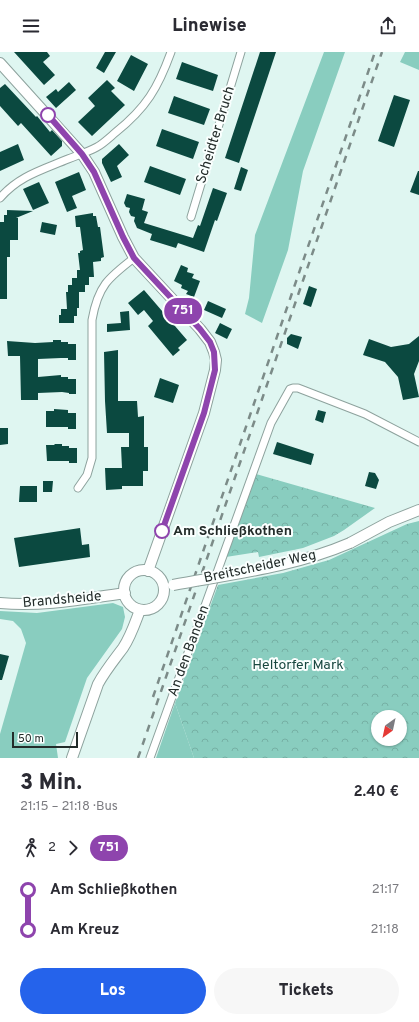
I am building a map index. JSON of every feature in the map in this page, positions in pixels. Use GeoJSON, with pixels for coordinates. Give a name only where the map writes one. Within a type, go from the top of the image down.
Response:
{"type":"FeatureCollection","features":[{"type":"Feature","properties":{"kind":"street"},"geometry":{"type":"LineString","coordinates":[[0,198],[10,188],[28,176],[82,154],[97,146],[138,113],[157,86],[165,70],[171,52]]}},
{"type":"Feature","properties":{"kind":"street","name":"Scheidter Bruch"},"geometry":{"type":"LineString","coordinates":[[192,217],[242,52]]}},
{"type":"Feature","properties":{"kind":"street"},"geometry":{"type":"LineString","coordinates":[[0,63],[82,154],[94,172],[134,258],[210,342],[214,352],[216,360],[215,370],[204,413],[148,571]]}},
{"type":"Feature","properties":{"kind":"street"},"geometry":{"type":"LineString","coordinates":[[78,488],[87,475],[92,458],[92,320],[94,306],[100,291],[113,274],[134,258]]}},
{"type":"Feature","properties":{"kind":"street","name":"An den Banden"},"geometry":{"type":"LineString","coordinates":[[150,758],[271,423],[290,390],[293,388],[298,388],[365,414],[419,442]]}},
{"type":"Feature","properties":{"kind":"street","name":"Breitscheider Weg"},"geometry":{"type":"LineString","coordinates":[[169,586],[295,562],[328,553],[390,522],[419,510]]}},
{"type":"Feature","properties":{"kind":"street"},"geometry":{"type":"LineString","coordinates":[[141,570],[148,571],[158,576],[169,586],[160,602],[155,607],[148,610],[140,610],[130,604],[124,593],[130,576],[141,570]]}},
{"type":"Feature","properties":{"kind":"street","name":"Brandsheide"},"geometry":{"type":"LineString","coordinates":[[0,603],[60,603],[124,593]]}},
{"type":"Feature","properties":{"kind":"street"},"geometry":{"type":"LineString","coordinates":[[72,758],[98,684],[103,674],[130,636],[140,610]]}},
{"type":"Feature","properties":{"kind":"green space"},"geometry":{"type":"Polygon","coordinates":[[[324,52],[345,52],[303,171],[288,250],[262,323],[245,314],[249,298],[255,235],[324,52]]]}},
{"type":"Feature","properties":{"kind":"green space"},"geometry":{"type":"Polygon","coordinates":[[[405,52],[419,52],[419,70],[400,62],[405,52]]]}},
{"type":"Feature","properties":{"kind":"green space"},"geometry":{"type":"Polygon","coordinates":[[[256,474],[375,508],[334,536],[303,548],[259,557],[258,552],[226,557],[256,474]]]}},
{"type":"Feature","properties":{"kind":"green space","name":"Heltorfer Mark"},"geometry":{"type":"Polygon","coordinates":[[[419,521],[419,758],[194,758],[175,703],[218,585],[283,573],[329,560],[407,524],[419,521]]]}},
{"type":"Feature","properties":{"kind":"green space"},"geometry":{"type":"Polygon","coordinates":[[[113,603],[123,607],[125,617],[122,629],[87,678],[65,742],[56,744],[58,758],[0,758],[0,734],[26,643],[21,629],[13,621],[0,619],[0,611],[37,613],[113,603]]]}},
{"type":"Feature","properties":{"kind":"green space"},"geometry":{"type":"Polygon","coordinates":[[[175,703],[194,758],[156,758],[175,703]]]}},
{"type":"Feature","properties":{"kind":"building"},"geometry":{"type":"Polygon","coordinates":[[[14,52],[47,52],[50,56],[43,62],[55,75],[44,85],[14,52]]]}},
{"type":"Feature","properties":{"kind":"building"},"geometry":{"type":"Polygon","coordinates":[[[105,52],[116,52],[104,73],[96,68],[105,52]]]}},
{"type":"Feature","properties":{"kind":"building"},"geometry":{"type":"Polygon","coordinates":[[[260,52],[276,52],[239,163],[225,158],[260,52]]]}},
{"type":"Feature","properties":{"kind":"building"},"geometry":{"type":"Polygon","coordinates":[[[131,55],[148,64],[134,91],[117,81],[131,55]]]}},
{"type":"Feature","properties":{"kind":"building"},"geometry":{"type":"Polygon","coordinates":[[[182,62],[218,75],[213,91],[176,79],[182,62]]]}},
{"type":"Feature","properties":{"kind":"building"},"geometry":{"type":"Polygon","coordinates":[[[107,80],[115,88],[111,91],[125,105],[92,136],[78,122],[95,106],[88,98],[107,80]]]}},
{"type":"Feature","properties":{"kind":"building"},"geometry":{"type":"Polygon","coordinates":[[[69,82],[76,90],[56,108],[46,97],[56,89],[58,92],[69,82]]]}},
{"type":"Feature","properties":{"kind":"building"},"geometry":{"type":"Polygon","coordinates":[[[5,84],[36,117],[37,116],[50,132],[52,130],[62,141],[62,146],[51,156],[21,123],[18,126],[0,106],[0,88],[5,84]]]}},
{"type":"Feature","properties":{"kind":"building"},"geometry":{"type":"Polygon","coordinates":[[[394,95],[410,100],[394,147],[378,141],[394,95]]]}},
{"type":"Feature","properties":{"kind":"building"},"geometry":{"type":"Polygon","coordinates":[[[174,96],[210,109],[204,125],[168,113],[174,96]]]}},
{"type":"Feature","properties":{"kind":"building"},"geometry":{"type":"Polygon","coordinates":[[[162,129],[199,142],[193,159],[156,146],[162,129]]]}},
{"type":"Feature","properties":{"kind":"building"},"geometry":{"type":"Polygon","coordinates":[[[18,144],[24,160],[0,171],[0,152],[18,144]]]}},
{"type":"Feature","properties":{"kind":"building"},"geometry":{"type":"Polygon","coordinates":[[[119,144],[129,155],[117,166],[122,177],[111,182],[102,163],[102,159],[119,144]]]}},
{"type":"Feature","properties":{"kind":"building"},"geometry":{"type":"Polygon","coordinates":[[[150,166],[186,179],[180,195],[144,182],[150,166]]]}},
{"type":"Feature","properties":{"kind":"building"},"geometry":{"type":"Polygon","coordinates":[[[241,167],[248,170],[241,191],[234,189],[241,167]]]}},
{"type":"Feature","properties":{"kind":"building"},"geometry":{"type":"Polygon","coordinates":[[[419,171],[419,195],[410,192],[419,171]]]}},
{"type":"Feature","properties":{"kind":"building"},"geometry":{"type":"Polygon","coordinates":[[[79,172],[86,190],[72,196],[77,208],[67,212],[55,182],[79,172]]]}},
{"type":"Feature","properties":{"kind":"building"},"geometry":{"type":"Polygon","coordinates":[[[39,182],[49,203],[33,210],[23,189],[39,182]]]}},
{"type":"Feature","properties":{"kind":"building"},"geometry":{"type":"Polygon","coordinates":[[[213,188],[227,193],[217,221],[215,220],[204,252],[178,243],[176,248],[150,240],[152,234],[137,228],[134,221],[135,217],[131,216],[129,212],[130,208],[126,207],[124,203],[127,194],[145,199],[142,210],[148,212],[144,223],[193,238],[198,225],[200,226],[213,188]]]}},
{"type":"Feature","properties":{"kind":"building"},"geometry":{"type":"Polygon","coordinates":[[[7,210],[33,211],[16,218],[18,218],[18,240],[10,240],[10,257],[7,257],[7,299],[0,299],[0,222],[4,222],[4,215],[7,215],[7,210]]]}},
{"type":"Feature","properties":{"kind":"building"},"geometry":{"type":"Polygon","coordinates":[[[93,213],[93,216],[96,216],[98,227],[100,227],[104,257],[101,258],[101,261],[93,262],[94,277],[89,277],[89,285],[85,285],[85,292],[79,292],[79,308],[77,308],[77,316],[74,316],[74,323],[59,323],[61,309],[67,309],[66,292],[68,292],[68,285],[72,285],[72,278],[77,278],[77,270],[80,270],[78,253],[83,250],[80,227],[76,227],[75,216],[93,213]]]}},
{"type":"Feature","properties":{"kind":"building"},"geometry":{"type":"Polygon","coordinates":[[[42,222],[57,225],[55,235],[40,232],[42,222]]]}},
{"type":"Feature","properties":{"kind":"building"},"geometry":{"type":"Polygon","coordinates":[[[181,265],[188,268],[187,272],[194,274],[192,278],[200,281],[194,297],[186,294],[188,291],[181,288],[182,285],[174,281],[181,265]]]}},
{"type":"Feature","properties":{"kind":"building"},"geometry":{"type":"Polygon","coordinates":[[[309,286],[317,289],[311,307],[303,304],[309,286]]]}},
{"type":"Feature","properties":{"kind":"building"},"geometry":{"type":"Polygon","coordinates":[[[144,290],[187,340],[178,348],[180,350],[173,356],[148,326],[153,321],[144,310],[138,315],[128,303],[144,290]]]}},
{"type":"Feature","properties":{"kind":"building"},"geometry":{"type":"Polygon","coordinates":[[[208,301],[226,309],[222,318],[204,310],[208,301]]]}},
{"type":"Feature","properties":{"kind":"building"},"geometry":{"type":"Polygon","coordinates":[[[129,311],[130,330],[107,332],[107,324],[121,323],[120,312],[129,311]]]}},
{"type":"Feature","properties":{"kind":"building"},"geometry":{"type":"Polygon","coordinates":[[[220,323],[232,329],[227,339],[215,333],[220,323]]]}},
{"type":"Feature","properties":{"kind":"building"},"geometry":{"type":"Polygon","coordinates":[[[291,334],[302,337],[298,349],[287,344],[287,338],[291,334]]]}},
{"type":"Feature","properties":{"kind":"building"},"geometry":{"type":"Polygon","coordinates":[[[419,336],[419,361],[414,374],[419,397],[403,400],[398,377],[385,362],[363,355],[369,339],[391,347],[409,344],[419,336]]]}},
{"type":"Feature","properties":{"kind":"building"},"geometry":{"type":"Polygon","coordinates":[[[53,340],[61,340],[61,342],[68,342],[68,344],[76,344],[76,360],[68,360],[68,358],[38,359],[38,377],[61,375],[61,377],[68,377],[68,379],[76,379],[76,394],[62,392],[38,393],[38,400],[21,400],[20,356],[8,356],[7,341],[35,343],[53,342],[53,340]]]}},
{"type":"Feature","properties":{"kind":"building"},"geometry":{"type":"Polygon","coordinates":[[[118,350],[118,401],[137,401],[138,417],[144,416],[144,447],[148,447],[148,471],[143,471],[143,486],[122,486],[122,489],[106,490],[105,468],[122,468],[121,447],[129,447],[129,433],[107,433],[104,352],[118,350]]]}},
{"type":"Feature","properties":{"kind":"building"},"geometry":{"type":"Polygon","coordinates":[[[160,378],[179,385],[173,403],[154,397],[160,378]]]}},
{"type":"Feature","properties":{"kind":"building"},"geometry":{"type":"Polygon","coordinates":[[[54,409],[68,410],[68,413],[76,413],[76,429],[68,429],[68,427],[46,427],[46,411],[54,411],[54,409]]]}},
{"type":"Feature","properties":{"kind":"building"},"geometry":{"type":"Polygon","coordinates":[[[318,410],[326,412],[323,423],[315,420],[318,410]]]}},
{"type":"Feature","properties":{"kind":"building"},"geometry":{"type":"Polygon","coordinates":[[[0,428],[8,428],[8,444],[0,445],[0,428]]]}},
{"type":"Feature","properties":{"kind":"building"},"geometry":{"type":"Polygon","coordinates":[[[277,442],[314,454],[311,465],[273,454],[277,442]]]}},
{"type":"Feature","properties":{"kind":"building"},"geometry":{"type":"Polygon","coordinates":[[[54,444],[62,444],[62,446],[69,446],[69,448],[77,448],[77,463],[69,463],[69,461],[47,461],[46,445],[55,445],[54,444]]]}},
{"type":"Feature","properties":{"kind":"building"},"geometry":{"type":"Polygon","coordinates":[[[369,472],[375,473],[379,480],[376,489],[365,486],[369,472]]]}},
{"type":"Feature","properties":{"kind":"building"},"geometry":{"type":"Polygon","coordinates":[[[43,481],[53,481],[52,492],[43,492],[43,481]]]}},
{"type":"Feature","properties":{"kind":"building"},"geometry":{"type":"Polygon","coordinates":[[[20,486],[37,486],[37,502],[19,502],[20,486]]]}},
{"type":"Feature","properties":{"kind":"building"},"geometry":{"type":"Polygon","coordinates":[[[80,528],[82,545],[89,544],[90,557],[19,567],[14,538],[80,528]]]}},
{"type":"Feature","properties":{"kind":"building"},"geometry":{"type":"Polygon","coordinates":[[[0,654],[9,656],[2,680],[0,680],[0,654]]]}},
{"type":"Feature","properties":{"kind":"railway"},"geometry":{"type":"LineString","coordinates":[[153,697],[375,52]]}},
{"type":"Feature","properties":{"kind":"railway"},"geometry":{"type":"LineString","coordinates":[[138,758],[382,52]]}},
{"type":"Feature","properties":{"kind":"bus line","name":"751"},"geometry":{"type":"LineString","coordinates":[[48,115],[82,154],[94,172],[134,258],[200,329],[210,342],[214,352],[216,360],[215,370],[204,413],[162,531]]}},
{"type":"Feature","properties":{"kind":"place","name":"Am Schließkothen"},"geometry":{"type":"Point","coordinates":[162,531]}}]}
